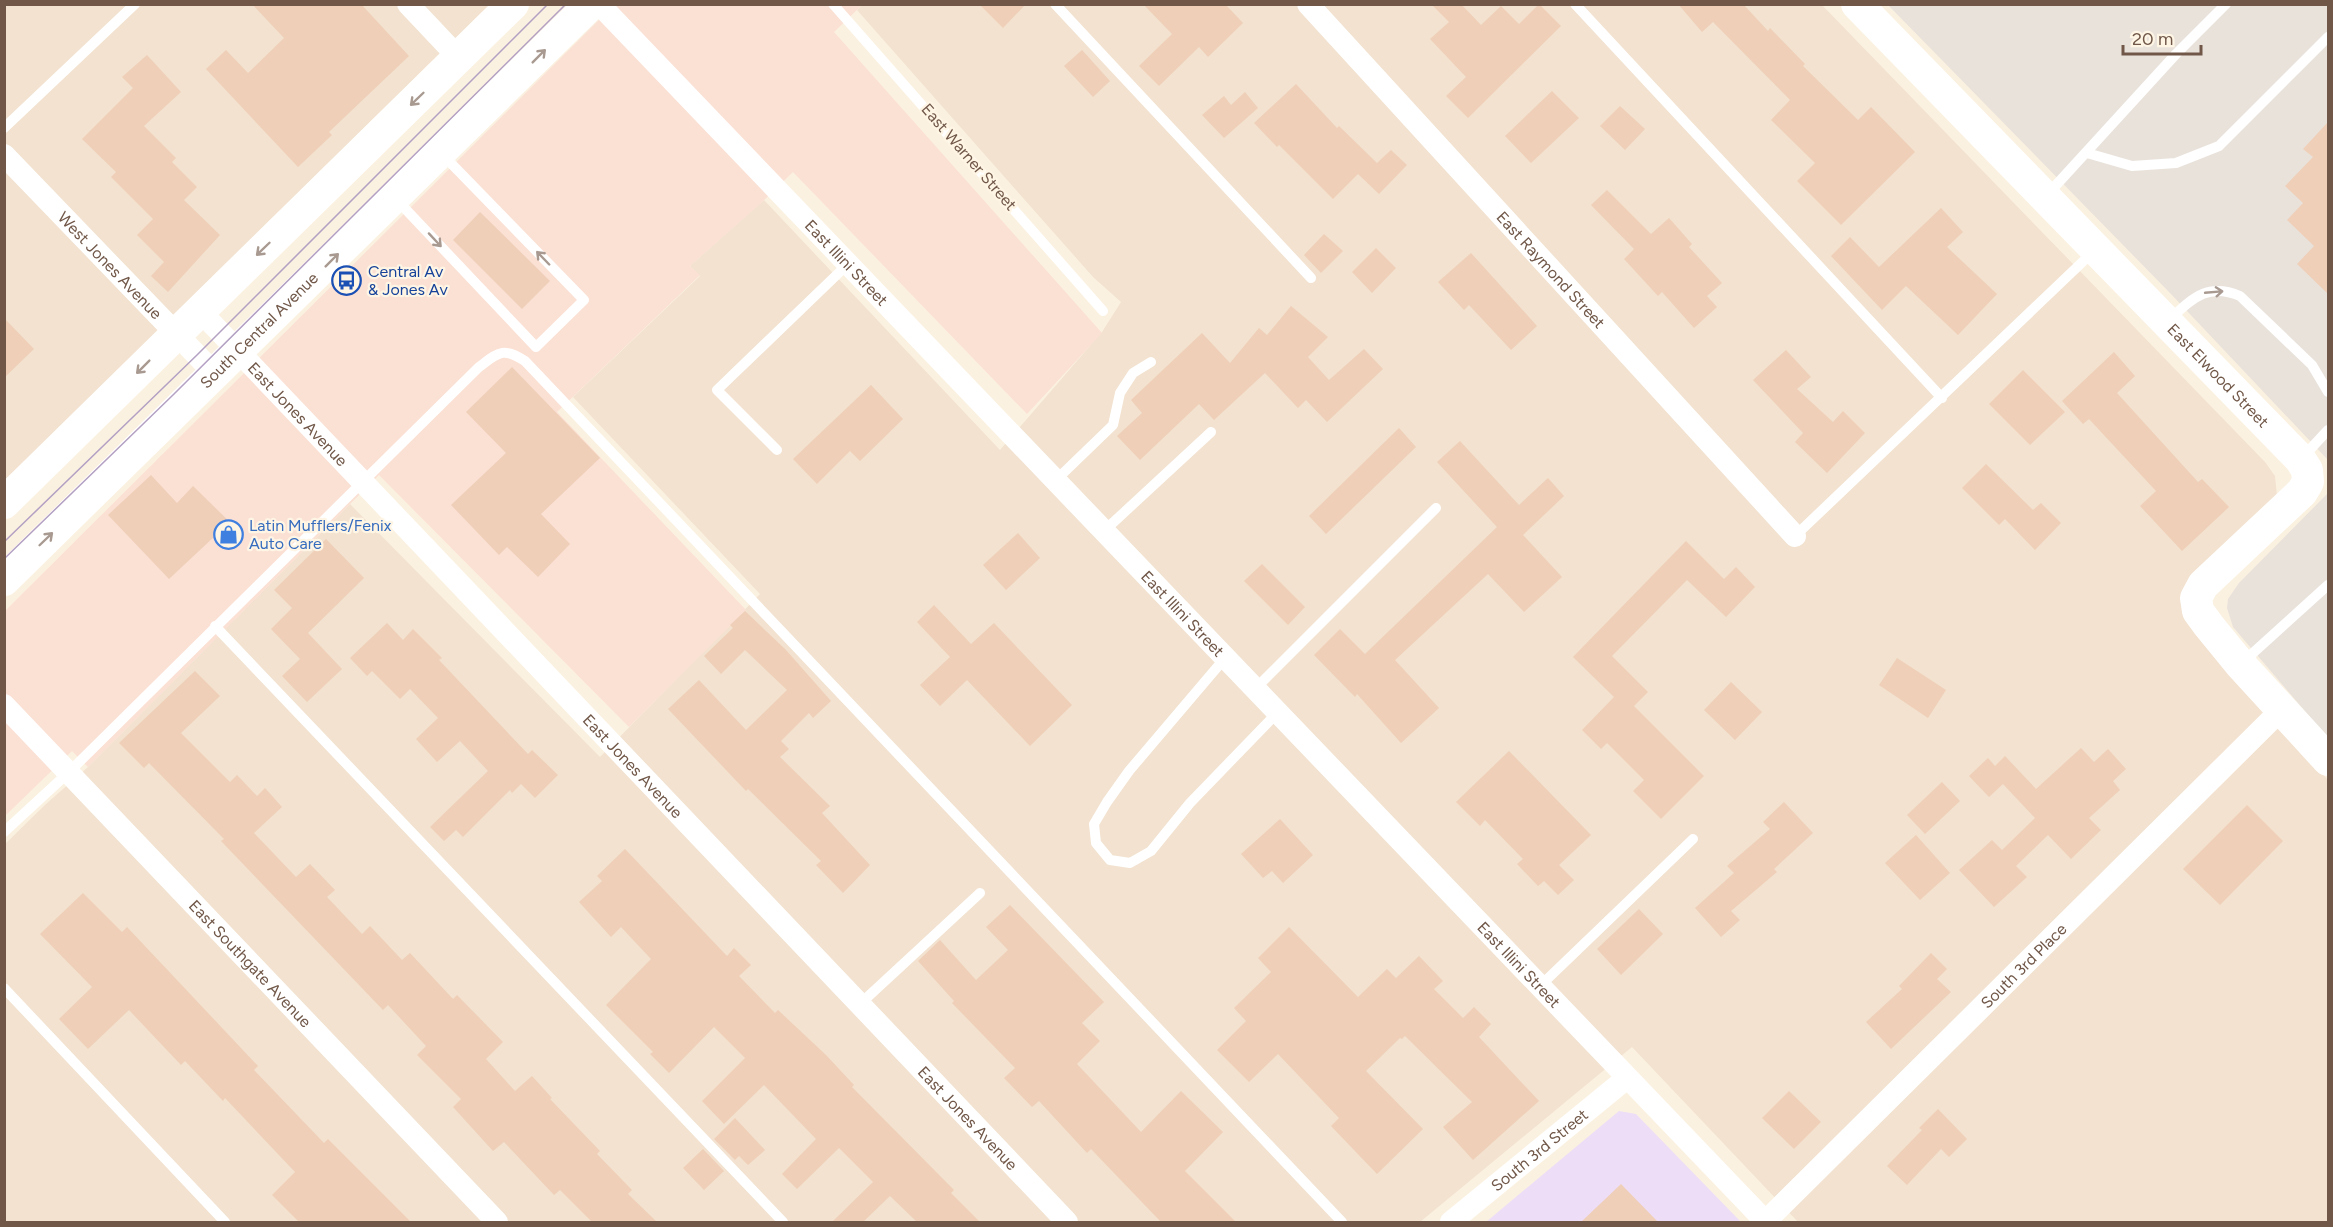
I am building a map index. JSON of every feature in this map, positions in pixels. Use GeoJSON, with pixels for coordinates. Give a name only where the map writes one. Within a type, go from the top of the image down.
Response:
{"type":"FeatureCollection","features":[{"type":"Feature","properties":{"kind":"main road"},"geometry":{"type":"LineString","coordinates":[[4,503],[513,4]]}},
{"type":"Feature","properties":{"kind":"main road","name":"South Central Avenue"},"geometry":{"type":"LineString","coordinates":[[4,579],[216,375],[591,4]]}},
{"type":"Feature","properties":{"kind":"main road","name":"East Elwood Street"},"geometry":{"type":"LineString","coordinates":[[1857,4],[2300,459]]}},
{"type":"Feature","properties":{"kind":"main road"},"geometry":{"type":"LineString","coordinates":[[2300,459],[2307,470],[2308,482],[2302,492],[2203,585],[2196,598],[2198,611],[2240,664],[2328,760]]}},
{"type":"Feature","properties":{"kind":"street"},"geometry":{"type":"LineString","coordinates":[[408,4],[459,58]]}},
{"type":"Feature","properties":{"kind":"street","name":"East Illini Street"},"geometry":{"type":"LineString","coordinates":[[599,4],[1765,1222]]}},
{"type":"Feature","properties":{"kind":"street","name":"East Raymond Street"},"geometry":{"type":"LineString","coordinates":[[1308,4],[1795,536]]}},
{"type":"Feature","properties":{"kind":"street","name":"West Jones Avenue"},"geometry":{"type":"LineString","coordinates":[[4,155],[216,375]]}},
{"type":"Feature","properties":{"kind":"street","name":"East Jones Avenue"},"geometry":{"type":"LineString","coordinates":[[200,311],[1067,1222]]}},
{"type":"Feature","properties":{"kind":"street","name":"East Southgate Avenue"},"geometry":{"type":"LineString","coordinates":[[4,705],[497,1222]]}},
{"type":"Feature","properties":{"kind":"street","name":"South 3rd Place"},"geometry":{"type":"LineString","coordinates":[[1765,1222],[2282,709]]}},
{"type":"Feature","properties":{"kind":"street","name":"South 3rd Street"},"geometry":{"type":"LineString","coordinates":[[1450,1222],[1627,1078]]}},
{"type":"Feature","properties":{"kind":"lane"},"geometry":{"type":"LineString","coordinates":[[4,128],[135,4]]}},
{"type":"Feature","properties":{"kind":"lane"},"geometry":{"type":"LineString","coordinates":[[837,9],[849,4]]}},
{"type":"Feature","properties":{"kind":"lane"},"geometry":{"type":"LineString","coordinates":[[1055,4],[1311,278]]}},
{"type":"Feature","properties":{"kind":"lane"},"geometry":{"type":"LineString","coordinates":[[1575,4],[1942,398]]}},
{"type":"Feature","properties":{"kind":"lane"},"geometry":{"type":"LineString","coordinates":[[2044,197],[2176,54],[2226,4]]}},
{"type":"Feature","properties":{"kind":"lane","name":"East Warner Street"},"geometry":{"type":"LineString","coordinates":[[837,9],[1103,311]]}},
{"type":"Feature","properties":{"kind":"lane"},"geometry":{"type":"LineString","coordinates":[[2087,153],[2132,166],[2176,163],[2219,146],[2328,37]]}},
{"type":"Feature","properties":{"kind":"lane"},"geometry":{"type":"LineString","coordinates":[[395,198],[536,347],[584,300],[441,153]]}},
{"type":"Feature","properties":{"kind":"lane"},"geometry":{"type":"LineString","coordinates":[[1795,536],[1942,398],[2095,249]]}},
{"type":"Feature","properties":{"kind":"lane"},"geometry":{"type":"LineString","coordinates":[[777,450],[717,390],[848,264]]}},
{"type":"Feature","properties":{"kind":"lane"},"geometry":{"type":"LineString","coordinates":[[2166,322],[2206,291],[2228,291],[2240,296],[2312,365],[2328,392]]}},
{"type":"Feature","properties":{"kind":"lane"},"geometry":{"type":"LineString","coordinates":[[4,832],[68,773],[479,367],[497,354],[512,353],[525,361],[1342,1222]]}},
{"type":"Feature","properties":{"kind":"lane"},"geometry":{"type":"LineString","coordinates":[[1055,481],[1113,425],[1120,393],[1133,373],[1151,362]]}},
{"type":"Feature","properties":{"kind":"lane"},"geometry":{"type":"LineString","coordinates":[[2300,459],[2328,430]]}},
{"type":"Feature","properties":{"kind":"lane"},"geometry":{"type":"LineString","coordinates":[[1104,531],[1211,432]]}},
{"type":"Feature","properties":{"kind":"lane"},"geometry":{"type":"LineString","coordinates":[[1255,689],[1436,508]]}},
{"type":"Feature","properties":{"kind":"lane"},"geometry":{"type":"LineString","coordinates":[[2240,664],[2328,585]]}},
{"type":"Feature","properties":{"kind":"lane"},"geometry":{"type":"LineString","coordinates":[[215,626],[783,1222]]}},
{"type":"Feature","properties":{"kind":"lane"},"geometry":{"type":"LineString","coordinates":[[1225,658],[1129,771],[1107,801],[1094,824],[1096,843],[1110,860],[1130,863],[1151,851],[1190,802],[1278,712]]}},
{"type":"Feature","properties":{"kind":"lane"},"geometry":{"type":"LineString","coordinates":[[1539,987],[1693,839]]}},
{"type":"Feature","properties":{"kind":"lane"},"geometry":{"type":"LineString","coordinates":[[860,1004],[980,893]]}},
{"type":"Feature","properties":{"kind":"lane"},"geometry":{"type":"LineString","coordinates":[[4,988],[225,1222]]}},
{"type":"Feature","properties":{"kind":"shaded area"},"geometry":{"type":"Polygon","coordinates":[[[5,5],[489,5],[5,481],[5,5]]]}},
{"type":"Feature","properties":{"kind":"shaded area"},"geometry":{"type":"Polygon","coordinates":[[[614,5],[862,5],[834,32],[1102,333],[1027,414],[793,172],[690,266],[700,275],[557,412],[746,610],[629,727],[379,475],[88,767],[72,751],[5,816],[5,611],[614,5]]]}},
{"type":"Feature","properties":{"kind":"shaded area"},"geometry":{"type":"Polygon","coordinates":[[[862,5],[1822,5],[2265,462],[2275,476],[2277,496],[2200,591],[2244,686],[2328,780],[2328,1222],[1798,1222],[1632,1047],[1420,1222],[5,1222],[5,844],[88,767],[350,504],[600,757],[760,594],[573,397],[700,276],[690,266],[764,200],[1000,450],[1102,332],[1121,302],[1093,277],[857,10],[862,5]]]}},
{"type":"Feature","properties":{"kind":"shaded area"},"geometry":{"type":"Polygon","coordinates":[[[1888,5],[2328,5],[2328,460],[2170,293],[1888,5]]]}},
{"type":"Feature","properties":{"kind":"shaded area"},"geometry":{"type":"Polygon","coordinates":[[[2328,493],[2328,738],[2233,627],[2227,608],[2228,599],[2239,583],[2328,493]]]}},
{"type":"Feature","properties":{"kind":"shaded area"},"geometry":{"type":"Polygon","coordinates":[[[1619,1111],[1636,1114],[1741,1222],[1486,1222],[1619,1111]]]}},
{"type":"Feature","properties":{"kind":"building"},"geometry":{"type":"Polygon","coordinates":[[[252,4],[361,4],[409,56],[329,132],[332,135],[298,167],[206,69],[226,50],[248,73],[284,38],[252,4]]]}},
{"type":"Feature","properties":{"kind":"building"},"geometry":{"type":"Polygon","coordinates":[[[979,4],[1026,4],[1003,28],[979,4]]]}},
{"type":"Feature","properties":{"kind":"building"},"geometry":{"type":"Polygon","coordinates":[[[1143,4],[1225,4],[1243,23],[1208,57],[1199,47],[1159,86],[1139,66],[1172,34],[1143,4]]]}},
{"type":"Feature","properties":{"kind":"building"},"geometry":{"type":"Polygon","coordinates":[[[1431,4],[1461,4],[1481,25],[1501,6],[1519,24],[1539,4],[1561,26],[1468,118],[1446,96],[1466,77],[1430,39],[1449,22],[1431,4]]]}},
{"type":"Feature","properties":{"kind":"building"},"geometry":{"type":"Polygon","coordinates":[[[1678,4],[1743,4],[1768,31],[1770,28],[1805,64],[1803,66],[1858,120],[1871,107],[1915,152],[1841,225],[1797,181],[1815,163],[1771,120],[1790,100],[1713,22],[1702,32],[1678,4]]]}},
{"type":"Feature","properties":{"kind":"building"},"geometry":{"type":"Polygon","coordinates":[[[1082,50],[1110,81],[1093,97],[1064,66],[1082,50]]]}},
{"type":"Feature","properties":{"kind":"building"},"geometry":{"type":"Polygon","coordinates":[[[147,55],[181,92],[144,126],[176,158],[172,162],[197,187],[184,200],[220,235],[168,292],[151,276],[164,262],[137,235],[153,219],[111,177],[116,172],[82,139],[133,88],[122,77],[147,55]]]}},
{"type":"Feature","properties":{"kind":"building"},"geometry":{"type":"Polygon","coordinates":[[[1296,84],[1337,128],[1339,126],[1377,163],[1391,150],[1407,165],[1379,194],[1358,174],[1333,199],[1254,123],[1296,84]]]}},
{"type":"Feature","properties":{"kind":"building"},"geometry":{"type":"Polygon","coordinates":[[[1552,91],[1579,118],[1531,163],[1505,136],[1552,91]]]}},
{"type":"Feature","properties":{"kind":"building"},"geometry":{"type":"Polygon","coordinates":[[[1245,92],[1258,108],[1224,138],[1202,115],[1224,96],[1231,105],[1245,92]]]}},
{"type":"Feature","properties":{"kind":"building"},"geometry":{"type":"Polygon","coordinates":[[[1620,106],[1645,129],[1625,150],[1600,126],[1620,106]]]}},
{"type":"Feature","properties":{"kind":"building"},"geometry":{"type":"Polygon","coordinates":[[[2328,122],[2328,294],[2297,264],[2314,246],[2287,220],[2303,203],[2285,186],[2313,157],[2303,149],[2328,122]]]}},
{"type":"Feature","properties":{"kind":"building"},"geometry":{"type":"Polygon","coordinates":[[[1607,190],[1651,234],[1669,218],[1692,244],[1689,247],[1722,283],[1707,296],[1717,307],[1694,328],[1662,292],[1658,296],[1624,259],[1634,249],[1591,205],[1607,190]]]}},
{"type":"Feature","properties":{"kind":"building"},"geometry":{"type":"Polygon","coordinates":[[[1941,208],[1963,232],[1947,247],[1997,294],[1958,335],[1906,286],[1882,310],[1831,256],[1850,237],[1879,267],[1941,208]]]}},
{"type":"Feature","properties":{"kind":"building"},"geometry":{"type":"Polygon","coordinates":[[[480,212],[550,281],[522,309],[453,240],[480,212]]]}},
{"type":"Feature","properties":{"kind":"building"},"geometry":{"type":"Polygon","coordinates":[[[1324,234],[1343,251],[1321,273],[1304,255],[1324,234]]]}},
{"type":"Feature","properties":{"kind":"building"},"geometry":{"type":"Polygon","coordinates":[[[1376,248],[1396,268],[1372,293],[1352,272],[1376,248]]]}},
{"type":"Feature","properties":{"kind":"building"},"geometry":{"type":"Polygon","coordinates":[[[1471,253],[1537,326],[1511,350],[1469,305],[1464,310],[1438,282],[1471,253]]]}},
{"type":"Feature","properties":{"kind":"building"},"geometry":{"type":"Polygon","coordinates":[[[1291,306],[1328,337],[1308,357],[1329,380],[1364,349],[1383,369],[1327,422],[1306,400],[1298,408],[1265,373],[1214,420],[1199,404],[1140,460],[1117,436],[1142,413],[1131,400],[1202,333],[1230,363],[1259,328],[1267,335],[1291,306]]]}},
{"type":"Feature","properties":{"kind":"building"},"geometry":{"type":"Polygon","coordinates":[[[4,318],[34,349],[4,378],[4,318]]]}},
{"type":"Feature","properties":{"kind":"building"},"geometry":{"type":"Polygon","coordinates":[[[1786,350],[1811,377],[1797,389],[1833,422],[1843,411],[1865,433],[1827,473],[1795,442],[1803,433],[1753,380],[1786,350]]]}},
{"type":"Feature","properties":{"kind":"building"},"geometry":{"type":"Polygon","coordinates":[[[2114,352],[2135,376],[2117,393],[2198,482],[2202,479],[2229,507],[2182,551],[2140,506],[2156,491],[2089,419],[2083,424],[2062,401],[2114,352]]]}},
{"type":"Feature","properties":{"kind":"building"},"geometry":{"type":"Polygon","coordinates":[[[512,367],[600,458],[541,514],[570,544],[538,577],[507,547],[499,555],[451,505],[506,453],[466,412],[512,367]]]}},
{"type":"Feature","properties":{"kind":"building"},"geometry":{"type":"Polygon","coordinates":[[[2023,370],[2065,412],[2030,445],[1989,404],[2023,370]]]}},
{"type":"Feature","properties":{"kind":"building"},"geometry":{"type":"Polygon","coordinates":[[[871,385],[903,419],[860,461],[850,451],[817,484],[793,459],[871,385]]]}},
{"type":"Feature","properties":{"kind":"building"},"geometry":{"type":"Polygon","coordinates":[[[1399,428],[1416,447],[1326,534],[1309,516],[1399,428]]]}},
{"type":"Feature","properties":{"kind":"building"},"geometry":{"type":"Polygon","coordinates":[[[1460,441],[1519,505],[1548,478],[1564,496],[1523,535],[1562,577],[1524,612],[1488,574],[1395,660],[1439,708],[1401,743],[1357,694],[1355,697],[1314,655],[1340,629],[1365,654],[1497,527],[1437,462],[1460,441]]]}},
{"type":"Feature","properties":{"kind":"building"},"geometry":{"type":"Polygon","coordinates":[[[1986,464],[2033,510],[2041,503],[2061,523],[2035,550],[2005,519],[1999,525],[1962,488],[1986,464]]]}},
{"type":"Feature","properties":{"kind":"building"},"geometry":{"type":"Polygon","coordinates":[[[151,475],[177,503],[193,486],[240,532],[225,547],[215,536],[169,579],[108,515],[151,475]]]}},
{"type":"Feature","properties":{"kind":"building"},"geometry":{"type":"Polygon","coordinates":[[[1018,533],[1040,558],[1006,590],[983,565],[1018,533]]]}},
{"type":"Feature","properties":{"kind":"building"},"geometry":{"type":"Polygon","coordinates":[[[326,539],[364,578],[308,633],[342,669],[307,702],[282,676],[300,659],[271,629],[292,608],[274,590],[326,539]]]}},
{"type":"Feature","properties":{"kind":"building"},"geometry":{"type":"Polygon","coordinates":[[[1686,541],[1724,579],[1736,567],[1755,587],[1726,617],[1687,580],[1612,656],[1648,692],[1634,706],[1704,776],[1661,819],[1633,791],[1644,780],[1607,743],[1601,749],[1582,730],[1614,697],[1573,657],[1686,541]]]}},
{"type":"Feature","properties":{"kind":"building"},"geometry":{"type":"Polygon","coordinates":[[[1262,564],[1305,607],[1288,625],[1244,581],[1262,564]]]}},
{"type":"Feature","properties":{"kind":"building"},"geometry":{"type":"Polygon","coordinates":[[[934,605],[971,644],[994,623],[1072,705],[1030,746],[967,680],[940,706],[920,685],[950,657],[917,622],[934,605]]]}},
{"type":"Feature","properties":{"kind":"building"},"geometry":{"type":"Polygon","coordinates":[[[745,611],[786,650],[831,701],[813,718],[809,713],[781,741],[789,749],[780,757],[830,806],[822,813],[870,865],[843,893],[816,865],[821,861],[748,789],[746,791],[668,709],[699,680],[746,730],[787,690],[745,650],[721,674],[704,656],[733,628],[730,625],[745,611]]]}},
{"type":"Feature","properties":{"kind":"building"},"geometry":{"type":"Polygon","coordinates":[[[387,623],[403,640],[413,629],[442,658],[439,660],[528,754],[532,750],[558,775],[535,798],[521,784],[512,793],[510,790],[463,837],[456,830],[444,841],[430,827],[488,771],[460,741],[437,762],[416,739],[438,718],[410,689],[400,699],[372,671],[367,676],[350,658],[387,623]]]}},
{"type":"Feature","properties":{"kind":"building"},"geometry":{"type":"Polygon","coordinates":[[[1897,658],[1946,690],[1928,718],[1879,685],[1897,658]]]}},
{"type":"Feature","properties":{"kind":"building"},"geometry":{"type":"Polygon","coordinates":[[[195,671],[220,696],[181,733],[230,782],[237,775],[257,796],[265,788],[282,807],[254,833],[296,877],[310,864],[335,890],[327,897],[362,934],[370,926],[402,960],[410,953],[453,999],[457,995],[503,1042],[486,1059],[515,1091],[532,1076],[552,1098],[550,1099],[600,1151],[597,1154],[632,1190],[628,1194],[657,1222],[592,1222],[560,1190],[554,1195],[504,1142],[493,1151],[453,1107],[461,1099],[417,1055],[426,1046],[388,1005],[383,1010],[221,841],[224,839],[149,763],[144,768],[119,743],[195,671]]]}},
{"type":"Feature","properties":{"kind":"building"},"geometry":{"type":"Polygon","coordinates":[[[1731,682],[1762,712],[1735,740],[1704,710],[1731,682]]]}},
{"type":"Feature","properties":{"kind":"building"},"geometry":{"type":"Polygon","coordinates":[[[2081,748],[2094,762],[2108,749],[2126,769],[2113,781],[2120,790],[2089,818],[2101,830],[2071,859],[2048,835],[2016,866],[2027,877],[1994,907],[1959,870],[1992,840],[2002,850],[2035,818],[2003,784],[1989,797],[1969,776],[1988,758],[1995,766],[2005,756],[2036,789],[2081,748]]]}},
{"type":"Feature","properties":{"kind":"building"},"geometry":{"type":"Polygon","coordinates":[[[1509,751],[1591,835],[1559,865],[1574,880],[1558,895],[1544,881],[1538,886],[1517,864],[1523,859],[1485,820],[1480,826],[1456,802],[1509,751]]]}},
{"type":"Feature","properties":{"kind":"building"},"geometry":{"type":"Polygon","coordinates":[[[1942,782],[1960,801],[1925,834],[1907,815],[1942,782]]]}},
{"type":"Feature","properties":{"kind":"building"},"geometry":{"type":"Polygon","coordinates":[[[1784,802],[1813,833],[1774,869],[1777,872],[1731,911],[1740,920],[1721,937],[1695,908],[1734,873],[1727,866],[1770,829],[1763,822],[1784,802]]]}},
{"type":"Feature","properties":{"kind":"building"},"geometry":{"type":"Polygon","coordinates":[[[2247,805],[2283,841],[2220,905],[2183,869],[2247,805]]]}},
{"type":"Feature","properties":{"kind":"building"},"geometry":{"type":"Polygon","coordinates":[[[1280,819],[1313,855],[1283,883],[1272,871],[1263,878],[1241,854],[1280,819]]]}},
{"type":"Feature","properties":{"kind":"building"},"geometry":{"type":"Polygon","coordinates":[[[1916,835],[1950,873],[1920,900],[1885,863],[1916,835]]]}},
{"type":"Feature","properties":{"kind":"building"},"geometry":{"type":"Polygon","coordinates":[[[625,849],[727,956],[734,948],[751,965],[739,976],[775,1013],[778,1010],[826,1055],[854,1085],[852,1087],[954,1190],[951,1193],[980,1222],[917,1222],[890,1196],[863,1222],[832,1222],[873,1182],[839,1148],[797,1189],[782,1174],[816,1139],[764,1085],[724,1124],[702,1101],[745,1058],[714,1027],[669,1073],[650,1054],[653,1052],[606,1005],[651,959],[621,927],[611,937],[579,902],[602,881],[597,876],[625,849]]]}},
{"type":"Feature","properties":{"kind":"building"},"geometry":{"type":"Polygon","coordinates":[[[83,893],[122,932],[127,927],[258,1066],[254,1070],[324,1143],[328,1139],[411,1222],[299,1222],[272,1195],[295,1172],[225,1098],[223,1101],[185,1061],[181,1065],[129,1010],[88,1049],[59,1019],[92,987],[40,934],[83,893]]]}},
{"type":"Feature","properties":{"kind":"building"},"geometry":{"type":"Polygon","coordinates":[[[1010,905],[1104,1002],[1082,1023],[1100,1041],[1077,1064],[1141,1132],[1181,1091],[1223,1132],[1185,1171],[1236,1222],[1161,1222],[1091,1149],[1087,1153],[1039,1101],[1032,1107],[1004,1078],[1015,1068],[952,1003],[954,1001],[918,961],[940,940],[976,980],[1008,950],[986,927],[1010,905]]]}},
{"type":"Feature","properties":{"kind":"building"},"geometry":{"type":"Polygon","coordinates":[[[1639,909],[1663,934],[1621,975],[1597,949],[1639,909]]]}},
{"type":"Feature","properties":{"kind":"building"},"geometry":{"type":"Polygon","coordinates":[[[1289,927],[1358,997],[1387,969],[1396,978],[1419,956],[1443,981],[1434,989],[1463,1018],[1474,1007],[1491,1024],[1479,1037],[1539,1101],[1473,1160],[1443,1127],[1472,1102],[1405,1036],[1400,1038],[1366,1071],[1423,1129],[1377,1174],[1331,1126],[1339,1118],[1278,1054],[1249,1082],[1217,1050],[1246,1021],[1234,1008],[1271,972],[1258,958],[1289,927]]]}},
{"type":"Feature","properties":{"kind":"building"},"geometry":{"type":"Polygon","coordinates":[[[1931,953],[1947,969],[1937,979],[1951,992],[1891,1049],[1866,1022],[1902,989],[1899,986],[1931,953]]]}},
{"type":"Feature","properties":{"kind":"building"},"geometry":{"type":"Polygon","coordinates":[[[1789,1091],[1821,1122],[1794,1149],[1762,1118],[1789,1091]]]}},
{"type":"Feature","properties":{"kind":"building"},"geometry":{"type":"Polygon","coordinates":[[[1938,1109],[1967,1139],[1949,1157],[1941,1149],[1907,1185],[1887,1166],[1922,1130],[1919,1128],[1938,1109]]]}},
{"type":"Feature","properties":{"kind":"building"},"geometry":{"type":"Polygon","coordinates":[[[735,1118],[765,1150],[748,1165],[739,1156],[735,1160],[714,1139],[735,1118]]]}},
{"type":"Feature","properties":{"kind":"building"},"geometry":{"type":"Polygon","coordinates":[[[703,1149],[724,1171],[704,1190],[683,1168],[703,1149]]]}},
{"type":"Feature","properties":{"kind":"building"},"geometry":{"type":"Polygon","coordinates":[[[1621,1184],[1658,1222],[1581,1222],[1621,1184]]]}},
{"type":"Feature","properties":{"kind":"tram line"},"geometry":{"type":"LineString","coordinates":[[4,542],[197,355],[548,4]]}},
{"type":"Feature","properties":{"kind":"tram line"},"geometry":{"type":"LineString","coordinates":[[4,559],[174,394],[566,4]]}},
{"type":"Feature","properties":{"kind":"place","name":"Central Av & Jones Av"},"geometry":{"type":"Point","coordinates":[347,280]}},
{"type":"Feature","properties":{"kind":"place","name":"Latin Mufflers/Fenix Auto Care"},"geometry":{"type":"Point","coordinates":[228,534]}}]}
